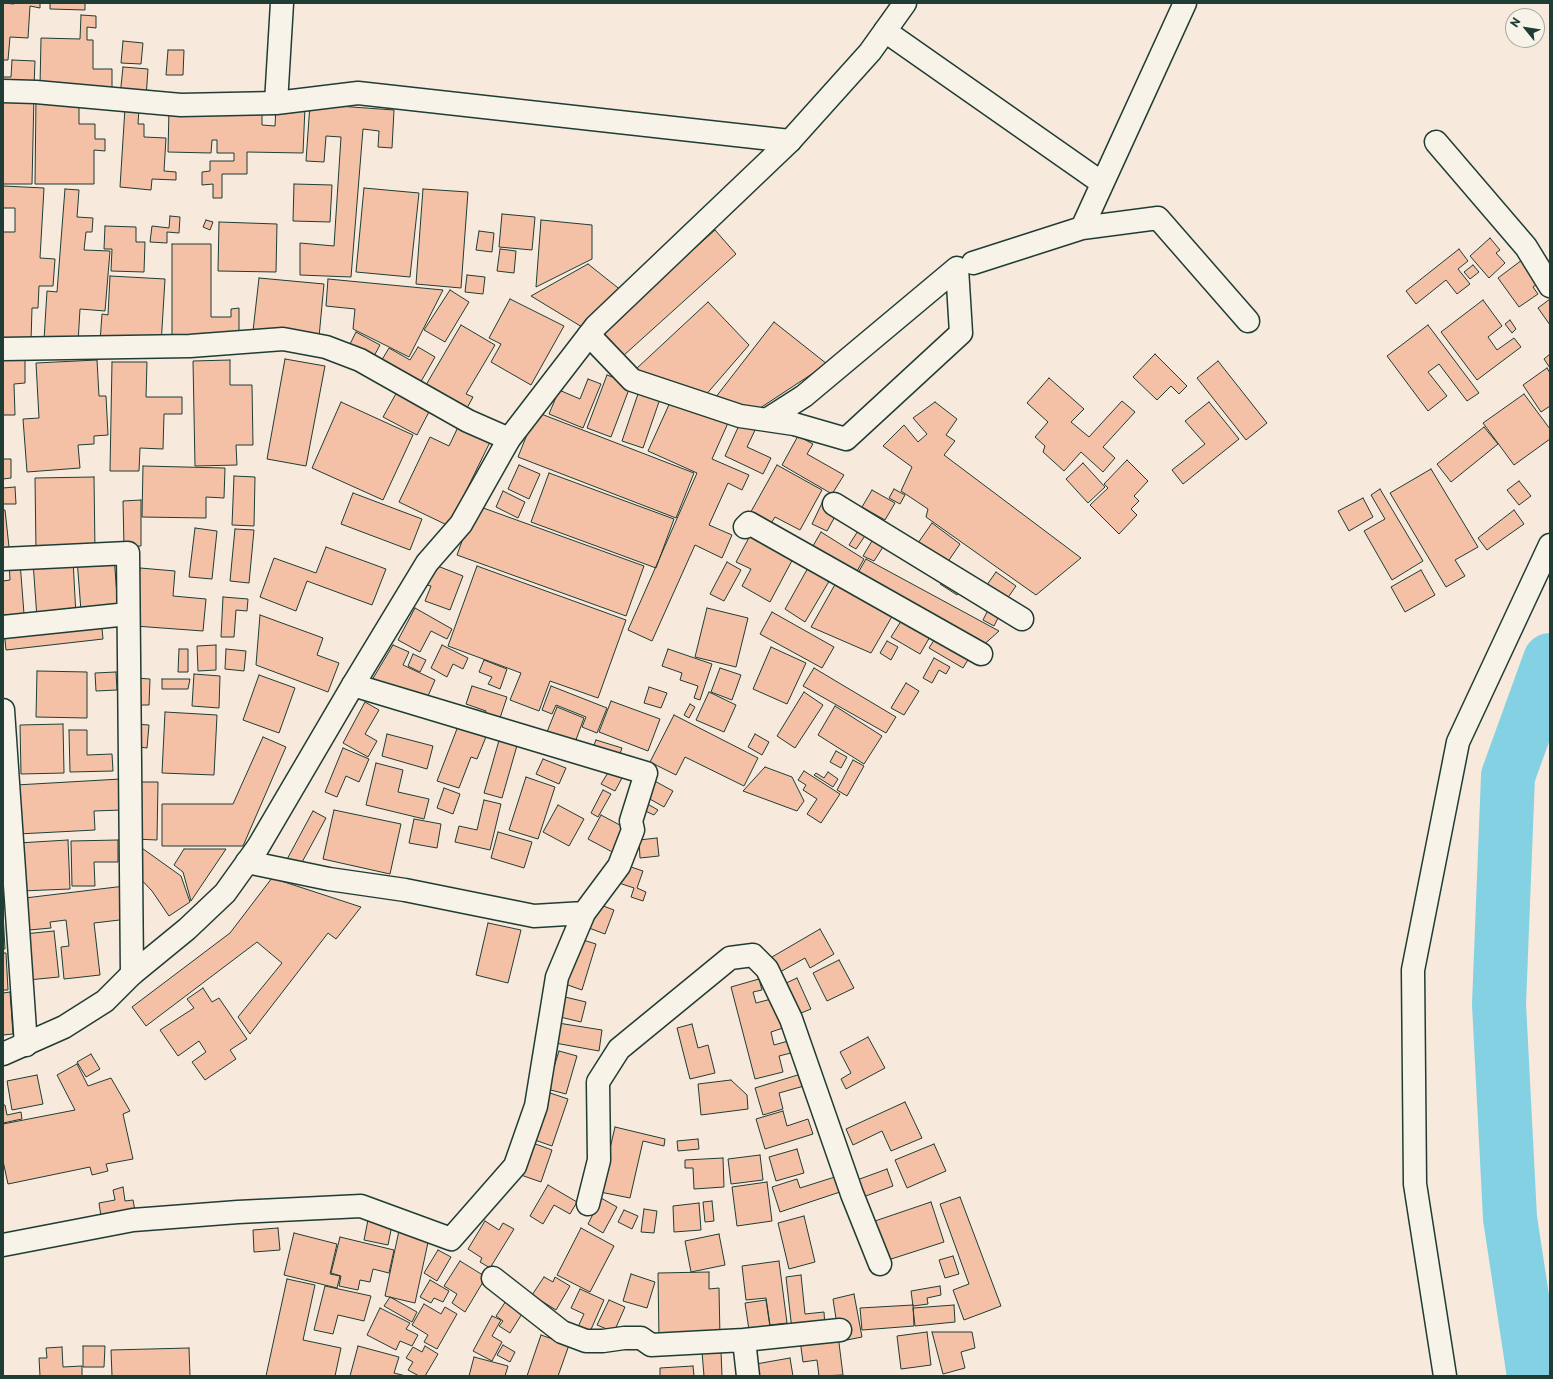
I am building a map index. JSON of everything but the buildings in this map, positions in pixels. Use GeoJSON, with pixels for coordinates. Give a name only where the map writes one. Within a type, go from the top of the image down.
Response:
{"type":"FeatureCollection","features":[{"type":"Feature","properties":{"kind":"street"},"geometry":{"type":"LineString","coordinates":[[276,103],[282,3]]}},
{"type":"Feature","properties":{"kind":"street"},"geometry":{"type":"LineString","coordinates":[[3,1054],[64,1027],[105,1000],[132,974],[187,929],[225,893],[258,847],[353,685],[427,563],[461,524],[509,439],[589,335],[790,141],[870,52],[905,3]]}},
{"type":"Feature","properties":{"kind":"street"},"geometry":{"type":"LineString","coordinates":[[1082,228],[1185,3]]}},
{"type":"Feature","properties":{"kind":"street"},"geometry":{"type":"LineString","coordinates":[[885,31],[1102,183]]}},
{"type":"Feature","properties":{"kind":"street"},"geometry":{"type":"LineString","coordinates":[[3,90],[181,106],[276,103],[358,93],[790,141]]}},
{"type":"Feature","properties":{"kind":"street"},"geometry":{"type":"LineString","coordinates":[[1436,142],[1526,247],[1550,286]]}},
{"type":"Feature","properties":{"kind":"street"},"geometry":{"type":"LineString","coordinates":[[973,263],[1082,228],[1158,218],[1248,321]]}},
{"type":"Feature","properties":{"kind":"street"},"geometry":{"type":"LineString","coordinates":[[589,335],[632,380],[740,416],[794,424],[846,439],[961,333],[958,268],[804,396],[768,419]]}},
{"type":"Feature","properties":{"kind":"street"},"geometry":{"type":"LineString","coordinates":[[3,349],[190,346],[283,339],[326,347],[360,360],[468,421],[509,439]]}},
{"type":"Feature","properties":{"kind":"street"},"geometry":{"type":"LineString","coordinates":[[834,504],[1022,619]]}},
{"type":"Feature","properties":{"kind":"street"},"geometry":{"type":"LineString","coordinates":[[745,527],[749,523],[981,654]]}},
{"type":"Feature","properties":{"kind":"street"},"geometry":{"type":"LineString","coordinates":[[1445,1376],[1415,1184],[1413,970],[1458,742],[1550,545]]}},
{"type":"Feature","properties":{"kind":"street"},"geometry":{"type":"LineString","coordinates":[[3,559],[128,553],[132,974]]}},
{"type":"Feature","properties":{"kind":"street"},"geometry":{"type":"LineString","coordinates":[[3,627],[128,614]]}},
{"type":"Feature","properties":{"kind":"street"},"geometry":{"type":"LineString","coordinates":[[3,1245],[132,1220],[238,1212],[361,1206],[451,1239],[515,1166],[536,1106],[557,977],[584,913],[619,866],[633,830],[631,821],[646,773],[353,685]]}},
{"type":"Feature","properties":{"kind":"street"},"geometry":{"type":"LineString","coordinates":[[3,710],[26,1045]]}},
{"type":"Feature","properties":{"kind":"street"},"geometry":{"type":"LineString","coordinates":[[247,862],[329,879],[405,890],[534,916],[584,913]]}},
{"type":"Feature","properties":{"kind":"street"},"geometry":{"type":"LineString","coordinates":[[588,1204],[599,1160],[598,1082],[619,1049],[730,958],[753,955],[767,969],[791,1019],[852,1194],[880,1264]]}},
{"type":"Feature","properties":{"kind":"street"},"geometry":{"type":"LineString","coordinates":[[493,1278],[562,1332],[586,1341],[641,1338],[651,1344],[744,1340],[840,1330]]}},
{"type":"Feature","properties":{"kind":"street"},"geometry":{"type":"LineString","coordinates":[[744,1340],[748,1376]]}},
{"type":"Feature","properties":{"kind":"waterway"},"geometry":{"type":"LineString","coordinates":[[1534,1376],[1510,1218],[1499,1004],[1508,776],[1550,660]]}}]}
